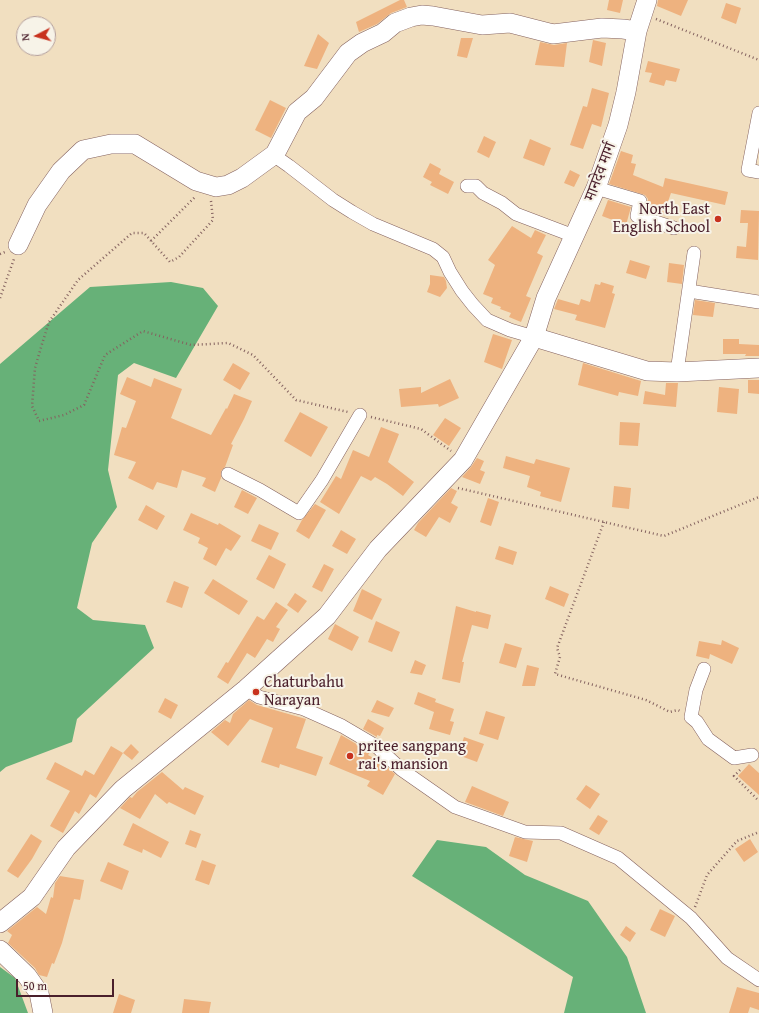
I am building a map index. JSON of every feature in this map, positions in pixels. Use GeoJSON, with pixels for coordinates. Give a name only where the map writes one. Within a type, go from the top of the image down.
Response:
{"type":"FeatureCollection","features":[{"type":"Feature","properties":{"kind":"main road"},"geometry":{"type":"LineString","coordinates":[[18,245],[37,205],[61,171],[83,150],[111,144],[135,144],[196,181],[212,185],[228,185],[242,178],[275,154],[297,112],[314,98],[348,53],[362,43],[383,33],[395,23],[422,15],[482,24],[510,23],[553,34],[602,28],[623,29],[642,15]]}},
{"type":"Feature","properties":{"kind":"main road","name":"मानदेव मार्ग"},"geometry":{"type":"LineString","coordinates":[[0,923],[32,897],[66,848],[124,789],[246,689],[327,616],[378,549],[463,460],[534,337],[546,298],[596,188],[618,125],[642,15]]}},
{"type":"Feature","properties":{"kind":"main road"},"geometry":{"type":"LineString","coordinates":[[534,337],[646,371],[677,372],[759,368]]}},
{"type":"Feature","properties":{"kind":"main road"},"geometry":{"type":"LineString","coordinates":[[0,950],[27,976],[38,994],[43,1013]]}},
{"type":"Feature","properties":{"kind":"street"},"geometry":{"type":"LineString","coordinates":[[759,113],[748,170],[759,172]]}},
{"type":"Feature","properties":{"kind":"street"},"geometry":{"type":"LineString","coordinates":[[275,154],[279,159],[333,200],[352,212],[373,224],[433,249],[443,257],[450,272],[462,291],[487,320],[510,330],[534,337]]}},
{"type":"Feature","properties":{"kind":"street"},"geometry":{"type":"LineString","coordinates":[[467,186],[476,186],[483,193],[502,203],[516,214],[574,236]]}},
{"type":"Feature","properties":{"kind":"street"},"geometry":{"type":"LineString","coordinates":[[596,188],[640,201],[637,216],[674,228]]}},
{"type":"Feature","properties":{"kind":"street"},"geometry":{"type":"LineString","coordinates":[[677,372],[694,253]]}},
{"type":"Feature","properties":{"kind":"street"},"geometry":{"type":"LineString","coordinates":[[689,291],[759,302]]}},
{"type":"Feature","properties":{"kind":"street"},"geometry":{"type":"LineString","coordinates":[[228,474],[300,513],[322,480],[360,415]]}},
{"type":"Feature","properties":{"kind":"street"},"geometry":{"type":"LineString","coordinates":[[704,669],[696,690],[691,717],[697,722],[708,739],[734,758],[752,755]]}},
{"type":"Feature","properties":{"kind":"street"},"geometry":{"type":"LineString","coordinates":[[246,689],[259,697],[304,709],[342,726],[376,746],[402,770],[455,808],[524,832],[561,832],[618,858],[691,918],[727,958],[759,980]]}},
{"type":"Feature","properties":{"kind":"path"},"geometry":{"type":"LineString","coordinates":[[642,15],[686,30],[759,60]]}},
{"type":"Feature","properties":{"kind":"path"},"geometry":{"type":"LineString","coordinates":[[212,185],[210,203],[213,220],[179,257],[170,262],[144,233],[132,233],[78,280],[49,322],[36,368],[32,406],[39,421],[64,415],[84,405],[105,355],[144,330],[191,345],[228,343],[253,355],[296,400],[421,429],[463,460]]}},
{"type":"Feature","properties":{"kind":"path"},"geometry":{"type":"LineString","coordinates":[[151,241],[212,185]]}},
{"type":"Feature","properties":{"kind":"path"},"geometry":{"type":"LineString","coordinates":[[0,298],[18,245]]}},
{"type":"Feature","properties":{"kind":"path"},"geometry":{"type":"LineString","coordinates":[[440,483],[498,498],[664,536],[759,497]]}},
{"type":"Feature","properties":{"kind":"path"},"geometry":{"type":"LineString","coordinates":[[604,522],[557,648],[560,657],[555,674],[646,700],[670,712],[678,710],[691,717]]}},
{"type":"Feature","properties":{"kind":"path"},"geometry":{"type":"LineString","coordinates":[[752,755],[734,776],[759,801]]}},
{"type":"Feature","properties":{"kind":"path"},"geometry":{"type":"LineString","coordinates":[[691,918],[707,875],[737,840],[759,832]]}},
{"type":"Feature","properties":{"kind":"green space"},"geometry":{"type":"Polygon","coordinates":[[[171,282],[203,288],[218,306],[176,378],[134,363],[118,375],[108,470],[117,507],[92,543],[77,608],[93,620],[145,625],[154,648],[77,719],[72,742],[6,767],[0,772],[0,364],[90,287],[171,282]]]}},
{"type":"Feature","properties":{"kind":"green space"},"geometry":{"type":"Polygon","coordinates":[[[437,840],[486,847],[525,875],[588,901],[627,957],[646,1013],[564,1013],[573,977],[412,876],[437,840]]]}},
{"type":"Feature","properties":{"kind":"green space"},"geometry":{"type":"Polygon","coordinates":[[[0,967],[15,978],[28,1013],[0,1013],[0,967]]]}},
{"type":"Feature","properties":{"kind":"building"},"geometry":{"type":"Polygon","coordinates":[[[400,0],[404,0],[407,7],[391,13],[377,24],[359,32],[356,22],[400,0]]]}},
{"type":"Feature","properties":{"kind":"building"},"geometry":{"type":"Polygon","coordinates":[[[609,0],[623,0],[620,13],[607,10],[609,0]]]}},
{"type":"Feature","properties":{"kind":"building"},"geometry":{"type":"Polygon","coordinates":[[[658,0],[688,0],[681,16],[657,6],[658,0]]]}},
{"type":"Feature","properties":{"kind":"building"},"geometry":{"type":"Polygon","coordinates":[[[726,3],[741,8],[736,24],[721,18],[726,3]]]}},
{"type":"Feature","properties":{"kind":"building"},"geometry":{"type":"Polygon","coordinates":[[[318,34],[329,43],[317,69],[304,66],[318,34]]]}},
{"type":"Feature","properties":{"kind":"building"},"geometry":{"type":"Polygon","coordinates":[[[461,38],[473,38],[467,58],[457,56],[461,38]]]}},
{"type":"Feature","properties":{"kind":"building"},"geometry":{"type":"Polygon","coordinates":[[[593,40],[606,43],[602,66],[589,62],[593,40]]]}},
{"type":"Feature","properties":{"kind":"building"},"geometry":{"type":"Polygon","coordinates":[[[540,42],[554,45],[567,43],[564,67],[535,65],[540,42]]]}},
{"type":"Feature","properties":{"kind":"building"},"geometry":{"type":"Polygon","coordinates":[[[648,61],[680,69],[676,82],[666,80],[664,86],[649,82],[652,73],[645,72],[648,61]]]}},
{"type":"Feature","properties":{"kind":"building"},"geometry":{"type":"Polygon","coordinates":[[[592,88],[609,93],[601,127],[592,124],[583,149],[570,145],[583,106],[587,107],[592,88]]]}},
{"type":"Feature","properties":{"kind":"building"},"geometry":{"type":"Polygon","coordinates":[[[270,100],[286,108],[271,138],[255,130],[270,100]]]}},
{"type":"Feature","properties":{"kind":"building"},"geometry":{"type":"Polygon","coordinates":[[[484,136],[496,142],[489,158],[477,152],[484,136]]]}},
{"type":"Feature","properties":{"kind":"building"},"geometry":{"type":"Polygon","coordinates":[[[530,139],[551,148],[544,166],[523,158],[530,139]]]}},
{"type":"Feature","properties":{"kind":"building"},"geometry":{"type":"Polygon","coordinates":[[[621,151],[633,155],[631,163],[636,164],[633,175],[663,187],[665,178],[728,192],[725,205],[671,193],[663,216],[646,211],[648,199],[645,195],[609,184],[621,151]]]}},
{"type":"Feature","properties":{"kind":"building"},"geometry":{"type":"Polygon","coordinates":[[[430,163],[441,169],[439,174],[454,182],[448,194],[430,185],[432,182],[423,177],[430,163]]]}},
{"type":"Feature","properties":{"kind":"building"},"geometry":{"type":"Polygon","coordinates":[[[570,170],[580,175],[574,187],[564,183],[570,170]]]}},
{"type":"Feature","properties":{"kind":"building"},"geometry":{"type":"Polygon","coordinates":[[[608,200],[631,207],[626,225],[602,216],[608,200]]]}},
{"type":"Feature","properties":{"kind":"building"},"geometry":{"type":"Polygon","coordinates":[[[741,210],[759,211],[758,260],[736,258],[737,246],[746,247],[748,223],[740,223],[741,210]]]}},
{"type":"Feature","properties":{"kind":"building"},"geometry":{"type":"Polygon","coordinates":[[[512,226],[531,238],[535,230],[546,235],[537,253],[543,256],[526,296],[531,298],[521,322],[509,317],[511,313],[500,309],[501,307],[491,303],[493,298],[483,294],[495,265],[488,260],[512,226]]]}},
{"type":"Feature","properties":{"kind":"building"},"geometry":{"type":"Polygon","coordinates":[[[630,260],[650,266],[646,279],[626,273],[630,260]]]}},
{"type":"Feature","properties":{"kind":"building"},"geometry":{"type":"Polygon","coordinates":[[[669,263],[684,265],[682,284],[667,282],[669,263]]]}},
{"type":"Feature","properties":{"kind":"building"},"geometry":{"type":"Polygon","coordinates":[[[430,275],[444,277],[446,281],[447,288],[440,297],[427,292],[430,284],[430,275]]]}},
{"type":"Feature","properties":{"kind":"building"},"geometry":{"type":"Polygon","coordinates":[[[601,282],[614,286],[612,293],[615,294],[605,328],[575,320],[577,315],[554,309],[558,299],[579,305],[581,299],[590,302],[595,284],[600,285],[601,282]]]}},
{"type":"Feature","properties":{"kind":"building"},"geometry":{"type":"Polygon","coordinates":[[[695,300],[715,303],[713,317],[693,315],[695,300]]]}},
{"type":"Feature","properties":{"kind":"building"},"geometry":{"type":"Polygon","coordinates":[[[493,334],[512,340],[502,369],[484,362],[493,334]]]}},
{"type":"Feature","properties":{"kind":"building"},"geometry":{"type":"Polygon","coordinates":[[[723,339],[739,339],[739,344],[759,345],[759,356],[745,356],[746,354],[723,354],[723,339]]]}},
{"type":"Feature","properties":{"kind":"building"},"geometry":{"type":"Polygon","coordinates":[[[233,363],[250,373],[240,390],[223,380],[233,363]]]}},
{"type":"Feature","properties":{"kind":"building"},"geometry":{"type":"Polygon","coordinates":[[[583,363],[641,381],[638,396],[619,392],[618,396],[578,385],[583,363]]]}},
{"type":"Feature","properties":{"kind":"building"},"geometry":{"type":"Polygon","coordinates":[[[127,377],[151,387],[154,378],[182,389],[171,418],[211,435],[226,408],[227,409],[234,394],[252,401],[231,444],[233,445],[225,467],[221,471],[221,478],[215,492],[202,486],[206,478],[182,470],[177,488],[157,482],[153,490],[128,478],[136,462],[114,455],[122,427],[126,428],[136,401],[120,394],[127,377]]]}},
{"type":"Feature","properties":{"kind":"building"},"geometry":{"type":"Polygon","coordinates":[[[450,379],[459,398],[439,407],[438,404],[401,407],[399,389],[421,387],[421,393],[450,379]]]}},
{"type":"Feature","properties":{"kind":"building"},"geometry":{"type":"Polygon","coordinates":[[[748,380],[759,380],[759,394],[748,393],[748,380]]]}},
{"type":"Feature","properties":{"kind":"building"},"geometry":{"type":"Polygon","coordinates":[[[666,383],[678,383],[676,407],[643,404],[645,391],[665,395],[666,383]]]}},
{"type":"Feature","properties":{"kind":"building"},"geometry":{"type":"Polygon","coordinates":[[[719,387],[739,389],[737,414],[717,412],[719,387]]]}},
{"type":"Feature","properties":{"kind":"building"},"geometry":{"type":"Polygon","coordinates":[[[300,412],[328,427],[311,457],[284,441],[300,412]]]}},
{"type":"Feature","properties":{"kind":"building"},"geometry":{"type":"Polygon","coordinates":[[[445,418],[461,428],[449,446],[433,435],[445,418]]]}},
{"type":"Feature","properties":{"kind":"building"},"geometry":{"type":"Polygon","coordinates":[[[620,422],[640,423],[638,446],[619,445],[620,422]]]}},
{"type":"Feature","properties":{"kind":"building"},"geometry":{"type":"Polygon","coordinates":[[[381,427],[399,434],[388,462],[414,482],[403,496],[375,477],[371,481],[361,476],[339,514],[320,502],[336,476],[341,479],[353,450],[369,457],[381,427]]]}},
{"type":"Feature","properties":{"kind":"building"},"geometry":{"type":"Polygon","coordinates":[[[506,456],[534,464],[536,459],[570,468],[561,502],[540,496],[541,492],[527,487],[530,476],[503,468],[506,456]]]}},
{"type":"Feature","properties":{"kind":"building"},"geometry":{"type":"Polygon","coordinates":[[[477,458],[484,461],[480,470],[485,472],[480,484],[462,477],[477,458]]]}},
{"type":"Feature","properties":{"kind":"building"},"geometry":{"type":"Polygon","coordinates":[[[614,486],[631,488],[629,509],[612,507],[614,486]]]}},
{"type":"Feature","properties":{"kind":"building"},"geometry":{"type":"Polygon","coordinates":[[[451,488],[457,491],[451,503],[458,507],[450,523],[439,517],[426,537],[414,530],[418,523],[451,488]]]}},
{"type":"Feature","properties":{"kind":"building"},"geometry":{"type":"Polygon","coordinates":[[[242,490],[257,498],[248,514],[234,507],[242,490]]]}},
{"type":"Feature","properties":{"kind":"building"},"geometry":{"type":"Polygon","coordinates":[[[488,498],[499,502],[491,526],[480,522],[488,498]]]}},
{"type":"Feature","properties":{"kind":"building"},"geometry":{"type":"Polygon","coordinates":[[[315,504],[326,510],[309,539],[296,531],[302,520],[315,504]]]}},
{"type":"Feature","properties":{"kind":"building"},"geometry":{"type":"Polygon","coordinates":[[[146,505],[165,516],[157,530],[138,520],[146,505]]]}},
{"type":"Feature","properties":{"kind":"building"},"geometry":{"type":"Polygon","coordinates":[[[191,513],[218,525],[219,523],[241,536],[231,551],[226,548],[216,566],[203,559],[208,548],[198,543],[200,538],[183,530],[191,513]]]}},
{"type":"Feature","properties":{"kind":"building"},"geometry":{"type":"Polygon","coordinates":[[[259,524],[279,533],[271,550],[251,541],[259,524]]]}},
{"type":"Feature","properties":{"kind":"building"},"geometry":{"type":"Polygon","coordinates":[[[341,530],[356,539],[347,554],[332,546],[341,530]]]}},
{"type":"Feature","properties":{"kind":"building"},"geometry":{"type":"Polygon","coordinates":[[[499,546],[517,552],[513,565],[495,559],[499,546]]]}},
{"type":"Feature","properties":{"kind":"building"},"geometry":{"type":"Polygon","coordinates":[[[269,555],[286,564],[274,589],[256,579],[269,555]]]}},
{"type":"Feature","properties":{"kind":"building"},"geometry":{"type":"Polygon","coordinates":[[[324,564],[334,569],[322,592],[312,587],[324,564]]]}},
{"type":"Feature","properties":{"kind":"building"},"geometry":{"type":"Polygon","coordinates":[[[213,579],[248,601],[239,615],[204,593],[213,579]]]}},
{"type":"Feature","properties":{"kind":"building"},"geometry":{"type":"Polygon","coordinates":[[[174,581],[189,587],[182,608],[166,602],[174,581]]]}},
{"type":"Feature","properties":{"kind":"building"},"geometry":{"type":"Polygon","coordinates":[[[550,586],[569,594],[564,607],[545,599],[550,586]]]}},
{"type":"Feature","properties":{"kind":"building"},"geometry":{"type":"Polygon","coordinates":[[[362,589],[382,599],[372,620],[353,611],[362,589]]]}},
{"type":"Feature","properties":{"kind":"building"},"geometry":{"type":"Polygon","coordinates":[[[295,593],[307,601],[298,613],[287,605],[295,593]]]}},
{"type":"Feature","properties":{"kind":"building"},"geometry":{"type":"Polygon","coordinates":[[[276,602],[288,610],[276,627],[280,629],[273,642],[267,639],[255,658],[247,653],[228,684],[217,677],[226,662],[228,663],[257,616],[264,620],[276,602]]]}},
{"type":"Feature","properties":{"kind":"building"},"geometry":{"type":"Polygon","coordinates":[[[456,606],[491,615],[488,629],[472,625],[462,662],[464,662],[460,683],[442,679],[456,606]]]}},
{"type":"Feature","properties":{"kind":"building"},"geometry":{"type":"Polygon","coordinates":[[[376,621],[400,632],[392,652],[368,642],[376,621]]]}},
{"type":"Feature","properties":{"kind":"building"},"geometry":{"type":"Polygon","coordinates":[[[335,624],[359,637],[352,651],[328,639],[335,624]]]}},
{"type":"Feature","properties":{"kind":"building"},"geometry":{"type":"Polygon","coordinates":[[[722,640],[739,648],[732,664],[710,654],[709,659],[696,656],[699,641],[721,645],[722,640]]]}},
{"type":"Feature","properties":{"kind":"building"},"geometry":{"type":"Polygon","coordinates":[[[505,643],[522,648],[516,668],[499,663],[505,643]]]}},
{"type":"Feature","properties":{"kind":"building"},"geometry":{"type":"Polygon","coordinates":[[[415,660],[426,665],[422,675],[410,673],[415,660]]]}},
{"type":"Feature","properties":{"kind":"building"},"geometry":{"type":"Polygon","coordinates":[[[527,665],[539,668],[535,686],[522,686],[527,665]]]}},
{"type":"Feature","properties":{"kind":"building"},"geometry":{"type":"Polygon","coordinates":[[[418,692],[436,699],[435,702],[454,709],[450,721],[454,722],[450,735],[429,729],[434,712],[414,704],[418,692]]]}},
{"type":"Feature","properties":{"kind":"building"},"geometry":{"type":"Polygon","coordinates":[[[165,698],[178,705],[171,719],[158,712],[165,698]]]}},
{"type":"Feature","properties":{"kind":"building"},"geometry":{"type":"Polygon","coordinates":[[[249,700],[257,705],[306,719],[296,748],[323,757],[316,776],[280,764],[279,768],[261,762],[273,728],[250,719],[228,746],[211,732],[225,720],[230,723],[233,714],[249,700]]]}},
{"type":"Feature","properties":{"kind":"building"},"geometry":{"type":"Polygon","coordinates":[[[377,700],[394,708],[389,717],[371,712],[377,700]]]}},
{"type":"Feature","properties":{"kind":"building"},"geometry":{"type":"Polygon","coordinates":[[[486,711],[505,717],[498,740],[479,734],[486,711]]]}},
{"type":"Feature","properties":{"kind":"building"},"geometry":{"type":"Polygon","coordinates":[[[368,719],[384,728],[380,736],[377,735],[377,737],[363,729],[368,719]]]}},
{"type":"Feature","properties":{"kind":"building"},"geometry":{"type":"Polygon","coordinates":[[[341,735],[370,752],[368,755],[384,764],[395,774],[383,795],[367,786],[370,781],[329,764],[341,735]]]}},
{"type":"Feature","properties":{"kind":"building"},"geometry":{"type":"Polygon","coordinates":[[[464,737],[484,744],[477,762],[458,755],[464,737]]]}},
{"type":"Feature","properties":{"kind":"building"},"geometry":{"type":"Polygon","coordinates":[[[131,744],[139,752],[132,760],[123,753],[131,744]]]}},
{"type":"Feature","properties":{"kind":"building"},"geometry":{"type":"Polygon","coordinates":[[[111,746],[123,753],[96,798],[90,794],[79,814],[75,811],[63,833],[50,826],[70,791],[46,779],[55,762],[82,776],[85,770],[94,775],[111,746]]]}},
{"type":"Feature","properties":{"kind":"building"},"geometry":{"type":"Polygon","coordinates":[[[749,764],[759,773],[759,795],[738,776],[749,764]]]}},
{"type":"Feature","properties":{"kind":"building"},"geometry":{"type":"Polygon","coordinates":[[[162,772],[183,790],[185,787],[204,796],[195,815],[169,802],[167,804],[155,794],[140,819],[120,808],[130,797],[132,798],[137,792],[162,772]]]}},
{"type":"Feature","properties":{"kind":"building"},"geometry":{"type":"Polygon","coordinates":[[[586,785],[600,794],[590,809],[576,799],[586,785]]]}},
{"type":"Feature","properties":{"kind":"building"},"geometry":{"type":"Polygon","coordinates":[[[472,786],[509,802],[503,816],[465,802],[472,786]]]}},
{"type":"Feature","properties":{"kind":"building"},"geometry":{"type":"Polygon","coordinates":[[[598,815],[608,821],[599,835],[589,829],[598,815]]]}},
{"type":"Feature","properties":{"kind":"building"},"geometry":{"type":"Polygon","coordinates":[[[133,823],[169,842],[161,858],[143,849],[142,853],[123,845],[133,823]]]}},
{"type":"Feature","properties":{"kind":"building"},"geometry":{"type":"Polygon","coordinates":[[[190,830],[201,834],[196,848],[185,844],[190,830]]]}},
{"type":"Feature","properties":{"kind":"building"},"geometry":{"type":"Polygon","coordinates":[[[31,834],[42,841],[32,859],[18,878],[7,871],[31,834]]]}},
{"type":"Feature","properties":{"kind":"building"},"geometry":{"type":"Polygon","coordinates":[[[515,837],[533,841],[527,862],[509,856],[515,837]]]}},
{"type":"Feature","properties":{"kind":"building"},"geometry":{"type":"Polygon","coordinates":[[[750,839],[758,852],[744,862],[735,849],[750,839]]]}},
{"type":"Feature","properties":{"kind":"building"},"geometry":{"type":"Polygon","coordinates":[[[202,860],[216,865],[209,885],[195,880],[202,860]]]}},
{"type":"Feature","properties":{"kind":"building"},"geometry":{"type":"Polygon","coordinates":[[[108,862],[129,871],[122,890],[100,881],[108,862]]]}},
{"type":"Feature","properties":{"kind":"building"},"geometry":{"type":"Polygon","coordinates":[[[60,876],[84,880],[80,900],[74,899],[62,943],[47,977],[39,975],[35,968],[8,943],[12,935],[7,931],[37,907],[46,914],[51,897],[53,898],[55,883],[60,876]]]}},
{"type":"Feature","properties":{"kind":"building"},"geometry":{"type":"Polygon","coordinates":[[[660,909],[675,916],[665,937],[650,930],[660,909]]]}},
{"type":"Feature","properties":{"kind":"building"},"geometry":{"type":"Polygon","coordinates":[[[626,926],[636,933],[630,942],[620,935],[626,926]]]}},
{"type":"Feature","properties":{"kind":"building"},"geometry":{"type":"Polygon","coordinates":[[[737,987],[759,993],[759,1010],[750,1007],[748,1013],[729,1013],[737,987]]]}},
{"type":"Feature","properties":{"kind":"building"},"geometry":{"type":"Polygon","coordinates":[[[119,994],[135,1000],[131,1013],[113,1013],[119,994]]]}},
{"type":"Feature","properties":{"kind":"building"},"geometry":{"type":"Polygon","coordinates":[[[184,999],[211,1002],[209,1013],[182,1013],[184,999]]]}},
{"type":"Feature","properties":{"kind":"place","name":"North East English School"},"geometry":{"type":"Point","coordinates":[718,219]}},
{"type":"Feature","properties":{"kind":"place","name":"Chaturbahu Narayan"},"geometry":{"type":"Point","coordinates":[256,692]}},
{"type":"Feature","properties":{"kind":"place","name":"pritee sangpang rai's mansion"},"geometry":{"type":"Point","coordinates":[350,756]}}]}
